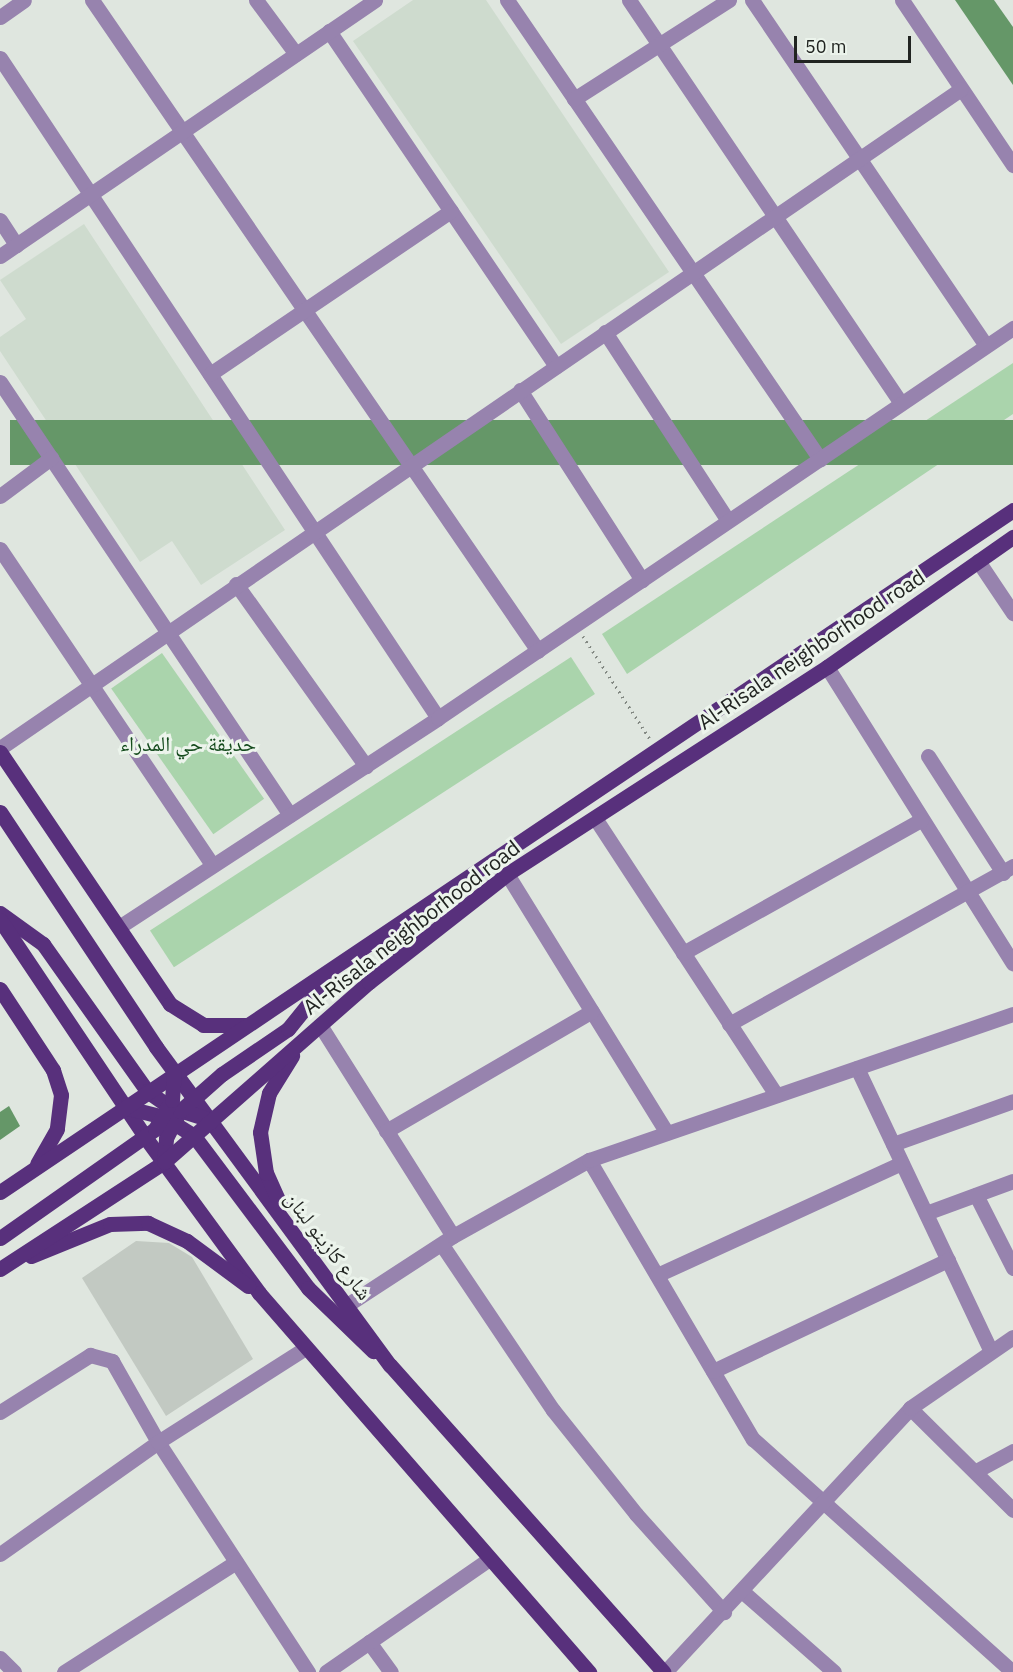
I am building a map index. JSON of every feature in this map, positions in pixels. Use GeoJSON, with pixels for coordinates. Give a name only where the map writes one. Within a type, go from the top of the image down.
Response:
{"type":"FeatureCollection","features":[{"type":"Feature","properties":{"kind":"main road","name":"Al-Risala neighborhood road"},"geometry":{"type":"LineString","coordinates":[[0,1192],[174,1072],[321,978],[1013,510]]}},
{"type":"Feature","properties":{"kind":"main road","name":"Al-Risala neighborhood road"},"geometry":{"type":"LineString","coordinates":[[0,1269],[164,1162],[302,1040],[507,874],[827,667],[1013,537]]}},
{"type":"Feature","properties":{"kind":"main road"},"geometry":{"type":"LineString","coordinates":[[0,750],[164,996],[185,1017],[212,1027],[249,1025]]}},
{"type":"Feature","properties":{"kind":"main road","name":"شارع كازينو لبنان"},"geometry":{"type":"LineString","coordinates":[[0,813],[174,1072],[390,1365],[664,1672]]}},
{"type":"Feature","properties":{"kind":"main road"},"geometry":{"type":"LineString","coordinates":[[0,913],[43,944],[147,1091],[194,1136],[320,1302],[390,1365]]}},
{"type":"Feature","properties":{"kind":"main road"},"geometry":{"type":"LineString","coordinates":[[0,920],[124,1107],[259,1293],[304,1349],[589,1672]]}},
{"type":"Feature","properties":{"kind":"main road"},"geometry":{"type":"LineString","coordinates":[[0,1238],[145,1137],[172,1114],[288,1029],[311,1001],[321,978]]}},
{"type":"Feature","properties":{"kind":"main road"},"geometry":{"type":"LineString","coordinates":[[0,989],[53,1070],[61,1095],[57,1129],[33,1171]]}},
{"type":"Feature","properties":{"kind":"main road"},"geometry":{"type":"LineString","coordinates":[[288,1226],[266,1173],[260,1132],[269,1093],[302,1040]]}},
{"type":"Feature","properties":{"kind":"main road"},"geometry":{"type":"LineString","coordinates":[[164,1162],[172,1114],[174,1072]]}},
{"type":"Feature","properties":{"kind":"main road"},"geometry":{"type":"LineString","coordinates":[[124,1107],[211,1120]]}},
{"type":"Feature","properties":{"kind":"main road"},"geometry":{"type":"LineString","coordinates":[[14,1260],[110,1224],[148,1222],[187,1241],[259,1293]]}},
{"type":"Feature","properties":{"kind":"street"},"geometry":{"type":"LineString","coordinates":[[0,17],[24,0]]}},
{"type":"Feature","properties":{"kind":"street"},"geometry":{"type":"LineString","coordinates":[[92,0],[538,651]]}},
{"type":"Feature","properties":{"kind":"street"},"geometry":{"type":"LineString","coordinates":[[256,0],[296,54]]}},
{"type":"Feature","properties":{"kind":"street"},"geometry":{"type":"LineString","coordinates":[[0,255],[375,0]]}},
{"type":"Feature","properties":{"kind":"street"},"geometry":{"type":"LineString","coordinates":[[507,0],[820,459]]}},
{"type":"Feature","properties":{"kind":"street"},"geometry":{"type":"LineString","coordinates":[[629,0],[901,404]]}},
{"type":"Feature","properties":{"kind":"street"},"geometry":{"type":"LineString","coordinates":[[574,99],[729,0]]}},
{"type":"Feature","properties":{"kind":"street"},"geometry":{"type":"LineString","coordinates":[[752,0],[986,345]]}},
{"type":"Feature","properties":{"kind":"street"},"geometry":{"type":"LineString","coordinates":[[902,0],[1013,165]]}},
{"type":"Feature","properties":{"kind":"street"},"geometry":{"type":"LineString","coordinates":[[329,32],[556,366]]}},
{"type":"Feature","properties":{"kind":"street"},"geometry":{"type":"LineString","coordinates":[[0,58],[438,718]]}},
{"type":"Feature","properties":{"kind":"street"},"geometry":{"type":"LineString","coordinates":[[0,750],[166,632],[961,89]]}},
{"type":"Feature","properties":{"kind":"street"},"geometry":{"type":"LineString","coordinates":[[210,374],[451,212]]}},
{"type":"Feature","properties":{"kind":"street"},"geometry":{"type":"LineString","coordinates":[[0,220],[16,245]]}},
{"type":"Feature","properties":{"kind":"street"},"geometry":{"type":"LineString","coordinates":[[119,927],[576,626],[1013,328]]}},
{"type":"Feature","properties":{"kind":"street"},"geometry":{"type":"LineString","coordinates":[[605,332],[728,521]]}},
{"type":"Feature","properties":{"kind":"street"},"geometry":{"type":"LineString","coordinates":[[0,382],[290,815]]}},
{"type":"Feature","properties":{"kind":"street"},"geometry":{"type":"LineString","coordinates":[[520,390],[642,580]]}},
{"type":"Feature","properties":{"kind":"street"},"geometry":{"type":"LineString","coordinates":[[0,496],[51,458]]}},
{"type":"Feature","properties":{"kind":"street"},"geometry":{"type":"LineString","coordinates":[[0,549],[212,865]]}},
{"type":"Feature","properties":{"kind":"street"},"geometry":{"type":"LineString","coordinates":[[978,561],[1013,613]]}},
{"type":"Feature","properties":{"kind":"street"},"geometry":{"type":"LineString","coordinates":[[236,584],[366,766]]}},
{"type":"Feature","properties":{"kind":"street"},"geometry":{"type":"LineString","coordinates":[[827,667],[921,820],[1013,963]]}},
{"type":"Feature","properties":{"kind":"street"},"geometry":{"type":"LineString","coordinates":[[729,1024],[969,894],[1008,870],[928,756]]}},
{"type":"Feature","properties":{"kind":"street"},"geometry":{"type":"LineString","coordinates":[[595,818],[776,1095]]}},
{"type":"Feature","properties":{"kind":"street"},"geometry":{"type":"LineString","coordinates":[[683,953],[921,820]]}},
{"type":"Feature","properties":{"kind":"street"},"geometry":{"type":"LineString","coordinates":[[507,874],[667,1133]]}},
{"type":"Feature","properties":{"kind":"street"},"geometry":{"type":"LineString","coordinates":[[386,1131],[592,1011]]}},
{"type":"Feature","properties":{"kind":"street"},"geometry":{"type":"LineString","coordinates":[[347,1305],[447,1241],[589,1160],[1013,1014]]}},
{"type":"Feature","properties":{"kind":"street"},"geometry":{"type":"LineString","coordinates":[[320,1025],[386,1131],[447,1241],[553,1410],[636,1514],[724,1612]]}},
{"type":"Feature","properties":{"kind":"street"},"geometry":{"type":"LineString","coordinates":[[857,1068],[991,1351]]}},
{"type":"Feature","properties":{"kind":"street"},"geometry":{"type":"LineString","coordinates":[[893,1144],[1013,1101]]}},
{"type":"Feature","properties":{"kind":"street"},"geometry":{"type":"LineString","coordinates":[[589,1160],[753,1439],[1013,1672]]}},
{"type":"Feature","properties":{"kind":"street"},"geometry":{"type":"LineString","coordinates":[[657,1275],[902,1162]]}},
{"type":"Feature","properties":{"kind":"street"},"geometry":{"type":"LineString","coordinates":[[926,1213],[1013,1180]]}},
{"type":"Feature","properties":{"kind":"street"},"geometry":{"type":"LineString","coordinates":[[976,1195],[1013,1268]]}},
{"type":"Feature","properties":{"kind":"street"},"geometry":{"type":"LineString","coordinates":[[714,1371],[948,1260]]}},
{"type":"Feature","properties":{"kind":"street"},"geometry":{"type":"LineString","coordinates":[[664,1672],[743,1592],[821,1499],[910,1408],[1013,1337]]}},
{"type":"Feature","properties":{"kind":"street"},"geometry":{"type":"LineString","coordinates":[[0,1554],[158,1442],[304,1349]]}},
{"type":"Feature","properties":{"kind":"street"},"geometry":{"type":"LineString","coordinates":[[0,1412],[84,1358],[102,1355],[116,1365],[158,1442],[308,1672]]}},
{"type":"Feature","properties":{"kind":"street"},"geometry":{"type":"LineString","coordinates":[[910,1408],[1013,1510]]}},
{"type":"Feature","properties":{"kind":"street"},"geometry":{"type":"LineString","coordinates":[[976,1472],[1013,1451]]}},
{"type":"Feature","properties":{"kind":"street"},"geometry":{"type":"LineString","coordinates":[[326,1672],[488,1560]]}},
{"type":"Feature","properties":{"kind":"street"},"geometry":{"type":"LineString","coordinates":[[64,1672],[236,1562]]}},
{"type":"Feature","properties":{"kind":"street"},"geometry":{"type":"LineString","coordinates":[[743,1592],[834,1672]]}},
{"type":"Feature","properties":{"kind":"street"},"geometry":{"type":"LineString","coordinates":[[369,1642],[391,1672]]}},
{"type":"Feature","properties":{"kind":"street"},"geometry":{"type":"LineString","coordinates":[[0,1659],[14,1672]]}},
{"type":"Feature","properties":{"kind":"path"},"geometry":{"type":"LineString","coordinates":[[576,626],[645,732]]}},
{"type":"Feature","properties":{"kind":"shaded area"},"geometry":{"type":"Polygon","coordinates":[[[413,0],[486,0],[669,272],[561,344],[353,41],[413,0]]]}},
{"type":"Feature","properties":{"kind":"shaded area"},"geometry":{"type":"Polygon","coordinates":[[[955,0],[994,0],[1013,27],[1013,85],[955,0]]]}},
{"type":"Feature","properties":{"kind":"shaded area"},"geometry":{"type":"Polygon","coordinates":[[[84,224],[285,530],[201,585],[172,541],[140,562],[0,351],[0,337],[26,319],[0,280],[84,224]]]}},
{"type":"Feature","properties":{"kind":"shaded area"},"geometry":{"type":"Polygon","coordinates":[[[10,420],[1013,420],[1013,465],[10,465],[10,420]]]}},
{"type":"Feature","properties":{"kind":"shaded area"},"geometry":{"type":"Polygon","coordinates":[[[9,1106],[20,1126],[0,1140],[0,1112],[9,1106]]]}},
{"type":"Feature","properties":{"kind":"green space"},"geometry":{"type":"Polygon","coordinates":[[[1013,363],[1013,414],[627,674],[602,634],[1013,363]]]}},
{"type":"Feature","properties":{"kind":"green space","name":"حديقة حي المدراء"},"geometry":{"type":"Polygon","coordinates":[[[162,653],[264,799],[213,834],[111,689],[162,653]]]}},
{"type":"Feature","properties":{"kind":"green space"},"geometry":{"type":"Polygon","coordinates":[[[571,657],[595,694],[174,967],[150,930],[571,657]]]}},
{"type":"Feature","properties":{"kind":"building"},"geometry":{"type":"Polygon","coordinates":[[[136,1241],[169,1243],[192,1257],[253,1359],[166,1416],[82,1278],[136,1241]]]}}]}
